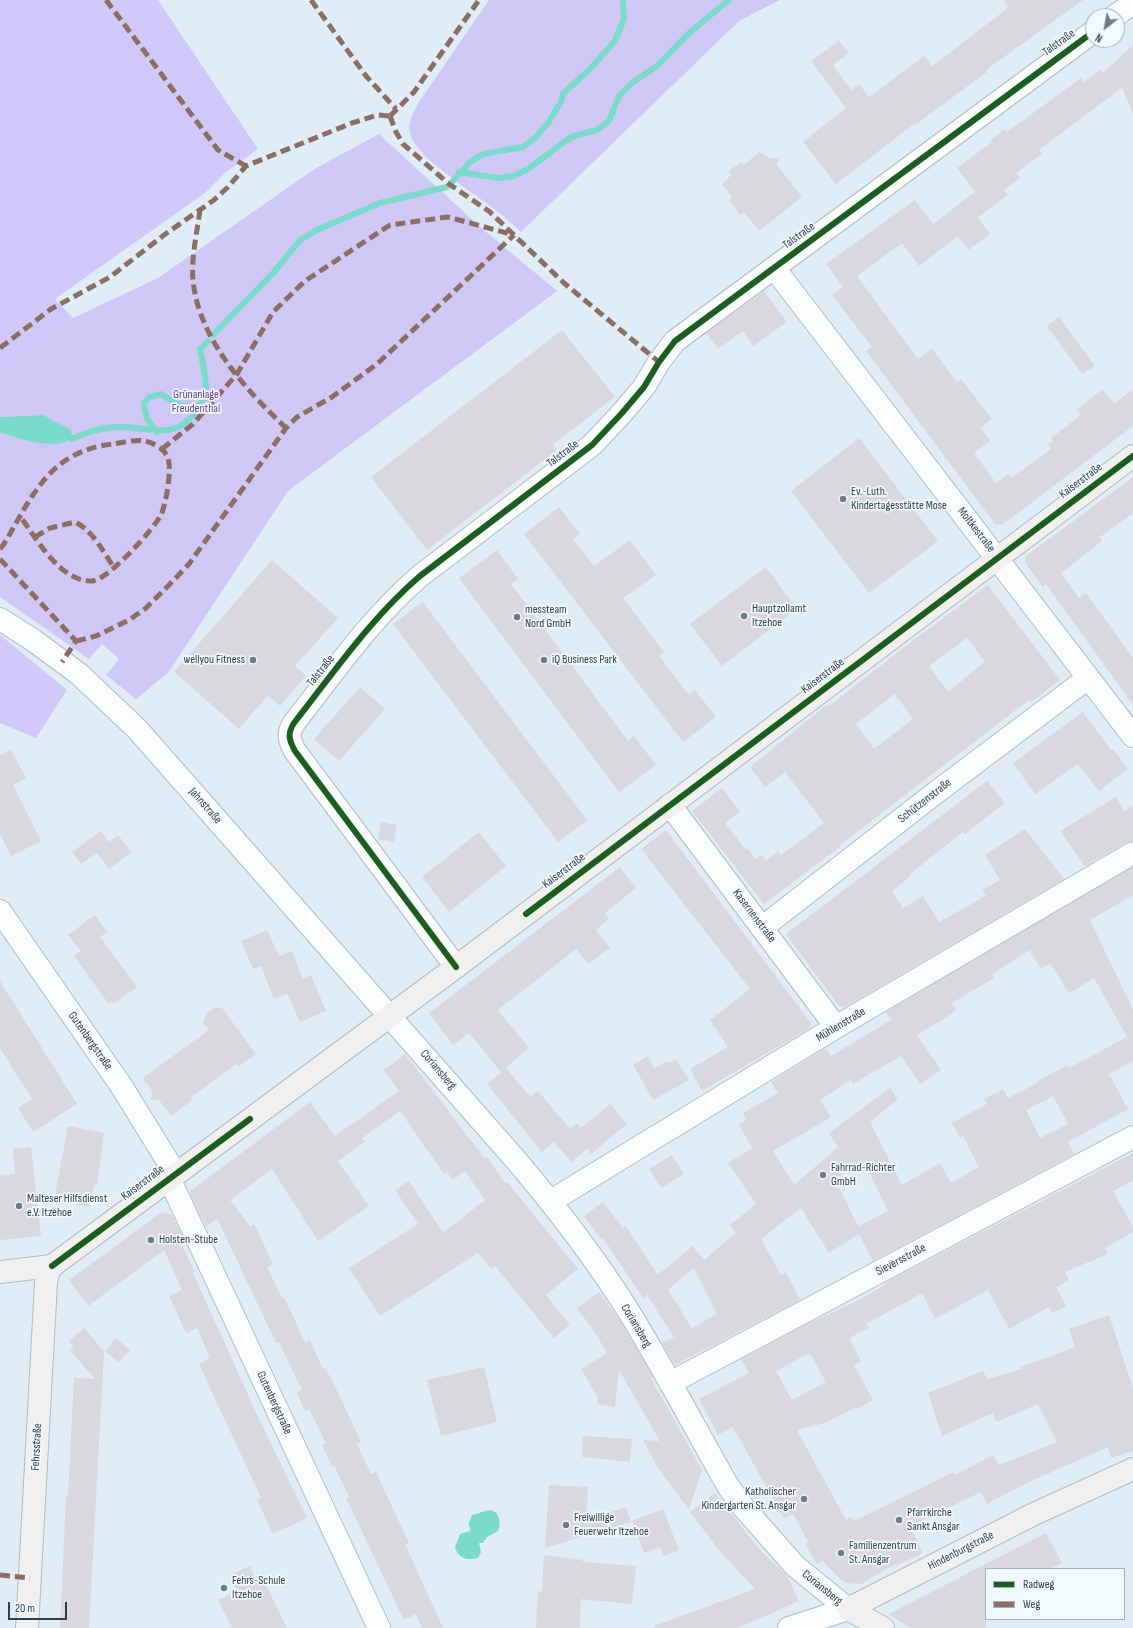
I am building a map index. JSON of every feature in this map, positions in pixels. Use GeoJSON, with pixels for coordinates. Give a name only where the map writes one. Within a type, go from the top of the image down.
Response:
{"type":"FeatureCollection","features":[{"type":"Feature","properties":{"kind":"main road","name":"Kaiserstraße"},"geometry":{"type":"LineString","coordinates":[[52,1266],[456,967],[1133,456]]}},
{"type":"Feature","properties":{"kind":"main road"},"geometry":{"type":"LineString","coordinates":[[0,1272],[52,1266]]}},
{"type":"Feature","properties":{"kind":"main road","name":"Fehrsstraße"},"geometry":{"type":"LineString","coordinates":[[27,1628],[46,1283],[48,1273],[52,1266]]}},
{"type":"Feature","properties":{"kind":"main road","name":"Hindenburgstraße"},"geometry":{"type":"LineString","coordinates":[[848,1609],[1034,1514],[1133,1469]]}},
{"type":"Feature","properties":{"kind":"main road","name":"Coriansberg"},"geometry":{"type":"LineString","coordinates":[[848,1609],[883,1628]]}},
{"type":"Feature","properties":{"kind":"street","name":"Talstraße"},"geometry":{"type":"LineString","coordinates":[[456,967],[296,751],[289,739],[289,731],[374,622],[397,597],[420,576],[592,445],[639,392],[675,341],[1085,38]]}},
{"type":"Feature","properties":{"kind":"street","name":"Moltkestraße"},"geometry":{"type":"LineString","coordinates":[[774,268],[998,558],[1133,736]]}},
{"type":"Feature","properties":{"kind":"street","name":"Jahnstraße"},"geometry":{"type":"LineString","coordinates":[[0,619],[34,640],[79,674],[138,729],[390,1016]]}},
{"type":"Feature","properties":{"kind":"street","name":"Schützenstraße"},"geometry":{"type":"LineString","coordinates":[[763,927],[934,794],[1088,678]]}},
{"type":"Feature","properties":{"kind":"street","name":"Kasernenstraße"},"geometry":{"type":"LineString","coordinates":[[670,805],[763,927],[836,1027]]}},
{"type":"Feature","properties":{"kind":"street","name":"Mühlenstraße"},"geometry":{"type":"LineString","coordinates":[[551,1201],[836,1027],[1133,853]]}},
{"type":"Feature","properties":{"kind":"street","name":"Gutenbergstraße"},"geometry":{"type":"LineString","coordinates":[[0,910],[122,1088],[172,1176],[379,1628]]}},
{"type":"Feature","properties":{"kind":"street","name":"Coriansberg"},"geometry":{"type":"LineString","coordinates":[[390,1016],[551,1201],[589,1252],[629,1312],[728,1486],[744,1508],[795,1566],[848,1609]]}},
{"type":"Feature","properties":{"kind":"street","name":"Sieversstraße"},"geometry":{"type":"LineString","coordinates":[[670,1383],[1133,1137]]}},
{"type":"Feature","properties":{"kind":"street","name":"Hindenburgstraße"},"geometry":{"type":"LineString","coordinates":[[789,1628],[848,1609]]}},
{"type":"Feature","properties":{"kind":"green space"},"geometry":{"type":"Polygon","coordinates":[[[489,0],[780,0],[739,21],[521,232],[497,211],[433,163],[414,142],[409,129],[409,124],[419,102],[489,0]]]}},
{"type":"Feature","properties":{"kind":"green space","name":"Grünanlage Freudenthal"},"geometry":{"type":"Polygon","coordinates":[[[379,134],[479,226],[557,291],[288,491],[168,673],[136,699],[106,675],[119,659],[102,644],[89,659],[0,597],[0,433],[50,444],[49,419],[43,415],[0,417],[0,374],[73,318],[158,278],[316,168],[379,134]]]}},
{"type":"Feature","properties":{"kind":"shaded area"},"geometry":{"type":"Polygon","coordinates":[[[0,0],[158,0],[258,149],[226,172],[205,193],[55,299],[73,318],[0,374],[0,0]]]}},
{"type":"Feature","properties":{"kind":"shaded area"},"geometry":{"type":"Polygon","coordinates":[[[43,415],[71,430],[72,439],[55,444],[46,444],[0,433],[0,417],[43,415]]]}},
{"type":"Feature","properties":{"kind":"shaded area"},"geometry":{"type":"Polygon","coordinates":[[[0,635],[67,690],[36,738],[0,723],[0,635]]]}},
{"type":"Feature","properties":{"kind":"shaded area"},"geometry":{"type":"Polygon","coordinates":[[[489,1510],[495,1512],[499,1518],[500,1524],[498,1531],[487,1537],[483,1543],[479,1543],[481,1552],[478,1558],[464,1558],[458,1554],[455,1547],[460,1534],[470,1531],[469,1523],[472,1515],[489,1510]]]}},
{"type":"Feature","properties":{"kind":"building"},"geometry":{"type":"Polygon","coordinates":[[[1004,0],[1083,0],[986,70],[987,72],[915,125],[914,124],[836,184],[803,142],[846,108],[811,61],[839,41],[849,53],[833,65],[851,90],[859,84],[869,97],[924,56],[932,66],[1008,8],[1004,0]]]}},
{"type":"Feature","properties":{"kind":"building"},"geometry":{"type":"Polygon","coordinates":[[[1133,45],[1133,114],[1122,88],[1039,150],[1042,154],[1016,173],[1020,178],[1004,190],[1008,195],[978,217],[990,234],[968,250],[958,236],[919,266],[902,243],[857,276],[918,359],[932,349],[957,382],[961,379],[992,419],[981,428],[990,441],[974,453],[996,483],[1008,474],[1011,478],[1051,449],[1048,445],[1053,441],[1051,438],[1081,415],[1076,410],[1103,389],[1114,404],[1133,389],[1133,426],[1002,525],[995,524],[866,351],[872,347],[832,295],[843,287],[826,264],[915,200],[933,224],[975,192],[957,168],[992,142],[991,140],[1005,129],[1007,132],[1081,78],[1084,82],[1101,69],[1103,73],[1133,45]]]}},
{"type":"Feature","properties":{"kind":"building"},"geometry":{"type":"Polygon","coordinates":[[[759,152],[767,157],[779,159],[777,165],[802,197],[759,231],[744,212],[740,215],[729,201],[732,197],[722,184],[731,175],[729,171],[741,162],[744,165],[759,152]]]}},
{"type":"Feature","properties":{"kind":"building"},"geometry":{"type":"Polygon","coordinates":[[[764,291],[787,322],[753,346],[743,331],[718,349],[706,333],[764,291]]]}},
{"type":"Feature","properties":{"kind":"building"},"geometry":{"type":"Polygon","coordinates":[[[1059,317],[1095,366],[1082,374],[1047,326],[1059,317]]]}},
{"type":"Feature","properties":{"kind":"building"},"geometry":{"type":"Polygon","coordinates":[[[562,330],[615,397],[553,444],[557,450],[427,550],[371,477],[562,330]]]}},
{"type":"Feature","properties":{"kind":"building"},"geometry":{"type":"Polygon","coordinates":[[[859,438],[938,541],[869,593],[791,491],[859,438]]]}},
{"type":"Feature","properties":{"kind":"building"},"geometry":{"type":"Polygon","coordinates":[[[1133,477],[1133,513],[1100,537],[1102,541],[1061,573],[1079,598],[1086,593],[1133,658],[1133,705],[1046,584],[1043,587],[1025,563],[1026,556],[1133,477]]]}},
{"type":"Feature","properties":{"kind":"building"},"geometry":{"type":"Polygon","coordinates":[[[559,507],[580,534],[573,539],[594,566],[630,540],[656,575],[623,598],[664,652],[659,656],[689,695],[695,690],[716,717],[683,742],[524,534],[559,507]]]}},
{"type":"Feature","properties":{"kind":"building","name":"iQ Business Park"},"geometry":{"type":"Polygon","coordinates":[[[497,550],[518,579],[511,584],[628,741],[634,736],[656,765],[619,792],[459,578],[497,550]]]}},
{"type":"Feature","properties":{"kind":"building"},"geometry":{"type":"Polygon","coordinates":[[[272,560],[338,618],[295,666],[306,676],[280,706],[268,695],[239,729],[174,672],[272,560]]]}},
{"type":"Feature","properties":{"kind":"building","name":"Hauptzollamt Itzehoe"},"geometry":{"type":"Polygon","coordinates":[[[766,567],[797,609],[722,666],[690,624],[766,567]]]}},
{"type":"Feature","properties":{"kind":"building"},"geometry":{"type":"Polygon","coordinates":[[[988,585],[1060,680],[1031,702],[1029,700],[764,904],[692,811],[722,788],[740,812],[725,823],[746,850],[748,848],[755,859],[761,855],[766,861],[778,851],[781,855],[824,823],[785,772],[765,787],[750,767],[827,705],[829,706],[903,648],[988,585]],[[967,638],[929,666],[948,692],[985,662],[967,638]],[[895,694],[856,724],[874,749],[913,719],[895,694]]]}},
{"type":"Feature","properties":{"kind":"building"},"geometry":{"type":"Polygon","coordinates":[[[423,602],[587,820],[558,842],[393,624],[423,602]]]}},
{"type":"Feature","properties":{"kind":"building"},"geometry":{"type":"Polygon","coordinates":[[[360,687],[385,709],[339,761],[314,739],[360,687]]]}},
{"type":"Feature","properties":{"kind":"building"},"geometry":{"type":"Polygon","coordinates":[[[1083,712],[1111,750],[1113,749],[1128,769],[1099,791],[1078,764],[1035,794],[1013,763],[1083,712]]]}},
{"type":"Feature","properties":{"kind":"building"},"geometry":{"type":"Polygon","coordinates":[[[11,750],[26,778],[13,785],[41,841],[11,856],[0,834],[0,755],[11,750]]]}},
{"type":"Feature","properties":{"kind":"building"},"geometry":{"type":"Polygon","coordinates":[[[987,781],[1005,803],[965,834],[963,832],[910,874],[911,876],[892,891],[903,908],[923,896],[939,922],[986,896],[982,890],[1000,880],[985,855],[1025,829],[1064,879],[845,1007],[839,1006],[786,934],[987,781]]]}},
{"type":"Feature","properties":{"kind":"building"},"geometry":{"type":"Polygon","coordinates":[[[1116,797],[1124,811],[1133,805],[1133,841],[1127,842],[1085,866],[1060,831],[1116,797]]]}},
{"type":"Feature","properties":{"kind":"building"},"geometry":{"type":"Polygon","coordinates":[[[381,822],[397,825],[394,842],[378,839],[381,822]]]}},
{"type":"Feature","properties":{"kind":"building"},"geometry":{"type":"Polygon","coordinates":[[[666,830],[811,1023],[810,1028],[702,1091],[690,1069],[728,1047],[710,1020],[750,989],[641,849],[666,830]]]}},
{"type":"Feature","properties":{"kind":"building"},"geometry":{"type":"Polygon","coordinates":[[[101,831],[109,842],[118,835],[131,852],[109,869],[97,853],[81,864],[72,852],[101,831]]]}},
{"type":"Feature","properties":{"kind":"building"},"geometry":{"type":"Polygon","coordinates":[[[479,832],[506,866],[449,912],[422,877],[479,832]]]}},
{"type":"Feature","properties":{"kind":"building"},"geometry":{"type":"Polygon","coordinates":[[[620,867],[636,888],[605,913],[609,919],[596,930],[610,948],[588,964],[576,949],[498,1010],[529,1048],[501,1072],[469,1033],[453,1045],[429,1013],[620,867]]]}},
{"type":"Feature","properties":{"kind":"building"},"geometry":{"type":"Polygon","coordinates":[[[1133,867],[1133,895],[1090,920],[1133,1010],[1133,1061],[1109,1074],[1128,1109],[1068,1142],[1074,1154],[873,1261],[859,1234],[829,1253],[801,1208],[761,1239],[781,1275],[786,1272],[800,1300],[675,1365],[662,1343],[674,1337],[647,1295],[643,1298],[603,1238],[601,1239],[584,1216],[603,1202],[623,1228],[626,1226],[658,1275],[692,1246],[704,1260],[736,1233],[730,1225],[756,1204],[728,1163],[752,1148],[739,1125],[746,1120],[743,1113],[778,1093],[771,1082],[826,1048],[831,1056],[891,1020],[886,1012],[1133,867]],[[1030,950],[992,974],[994,978],[952,1003],[956,1011],[917,1035],[941,1070],[920,1084],[901,1056],[853,1084],[851,1080],[820,1100],[831,1117],[773,1151],[794,1185],[838,1147],[829,1133],[890,1088],[898,1099],[870,1122],[902,1185],[940,1163],[951,1183],[979,1167],[963,1136],[960,1138],[952,1123],[987,1104],[984,1099],[1003,1089],[1008,1098],[1067,1065],[1069,1068],[1127,1037],[1094,978],[1069,993],[1050,963],[1041,969],[1030,950]],[[1053,1096],[1026,1110],[1040,1138],[1068,1124],[1053,1096]],[[864,1162],[835,1179],[858,1226],[888,1211],[864,1162]],[[694,1268],[668,1290],[692,1328],[717,1314],[694,1268]]]}},
{"type":"Feature","properties":{"kind":"building"},"geometry":{"type":"Polygon","coordinates":[[[95,915],[107,932],[100,937],[137,987],[115,1003],[108,1003],[74,956],[81,951],[68,935],[95,915]]]}},
{"type":"Feature","properties":{"kind":"building"},"geometry":{"type":"Polygon","coordinates":[[[267,930],[279,956],[292,951],[303,979],[311,975],[326,1011],[300,1022],[287,994],[274,999],[261,966],[253,969],[241,941],[267,930]]]}},
{"type":"Feature","properties":{"kind":"building"},"geometry":{"type":"Polygon","coordinates":[[[0,981],[77,1104],[33,1132],[18,1108],[32,1099],[0,1048],[0,981]]]}},
{"type":"Feature","properties":{"kind":"building"},"geometry":{"type":"Polygon","coordinates":[[[214,1008],[222,1008],[256,1054],[238,1067],[236,1064],[190,1098],[192,1100],[171,1116],[159,1100],[150,1100],[153,1092],[143,1078],[209,1030],[203,1023],[207,1013],[214,1008]]]}},
{"type":"Feature","properties":{"kind":"building"},"geometry":{"type":"Polygon","coordinates":[[[405,1054],[485,1159],[487,1157],[505,1183],[507,1182],[578,1269],[546,1295],[570,1325],[554,1338],[495,1266],[491,1269],[478,1253],[380,1316],[349,1268],[418,1224],[395,1190],[409,1181],[443,1233],[485,1200],[465,1171],[453,1180],[447,1172],[444,1174],[400,1111],[362,1138],[365,1142],[338,1161],[369,1206],[318,1241],[272,1169],[230,1200],[250,1226],[254,1224],[273,1264],[267,1267],[282,1298],[284,1297],[305,1342],[310,1340],[323,1369],[325,1368],[332,1380],[361,1442],[357,1444],[371,1474],[376,1472],[409,1543],[405,1544],[443,1628],[422,1628],[416,1614],[404,1620],[346,1498],[349,1497],[334,1465],[332,1466],[322,1445],[326,1444],[309,1409],[305,1411],[297,1393],[302,1390],[279,1342],[276,1343],[217,1218],[206,1227],[189,1192],[310,1102],[335,1136],[399,1091],[384,1070],[405,1054]]]}},
{"type":"Feature","properties":{"kind":"building"},"geometry":{"type":"Polygon","coordinates":[[[648,1056],[654,1068],[676,1059],[689,1080],[653,1100],[633,1065],[648,1056]]]}},
{"type":"Feature","properties":{"kind":"building"},"geometry":{"type":"Polygon","coordinates":[[[506,1068],[530,1097],[538,1091],[570,1129],[577,1123],[581,1128],[610,1104],[627,1124],[591,1154],[587,1149],[571,1162],[554,1142],[542,1152],[487,1084],[506,1068]]]}},
{"type":"Feature","properties":{"kind":"building"},"geometry":{"type":"Polygon","coordinates":[[[68,1126],[104,1133],[97,1185],[94,1185],[90,1207],[54,1200],[68,1126]]]}},
{"type":"Feature","properties":{"kind":"building","name":"Malteser Hilfsdienst e.V. Itzehoe"},"geometry":{"type":"Polygon","coordinates":[[[31,1147],[41,1236],[0,1240],[0,1176],[15,1174],[13,1149],[31,1147]]]}},
{"type":"Feature","properties":{"kind":"building"},"geometry":{"type":"Polygon","coordinates":[[[1133,1153],[1133,1180],[1113,1191],[1133,1227],[1133,1232],[1105,1248],[1108,1254],[1065,1272],[1069,1280],[1056,1287],[1066,1306],[1052,1313],[1049,1307],[1009,1329],[988,1290],[935,1319],[922,1293],[866,1324],[869,1328],[849,1338],[861,1361],[854,1365],[873,1400],[857,1409],[856,1407],[825,1423],[797,1430],[846,1520],[851,1517],[854,1521],[954,1472],[955,1475],[993,1455],[999,1465],[1057,1442],[1038,1404],[996,1422],[993,1413],[942,1436],[928,1393],[983,1371],[987,1379],[1022,1369],[1021,1367],[1075,1347],[1069,1329],[1109,1315],[1133,1388],[1133,1451],[1111,1458],[1108,1447],[1029,1482],[987,1504],[981,1492],[910,1527],[923,1553],[896,1566],[895,1564],[861,1584],[847,1583],[840,1579],[823,1561],[817,1564],[805,1544],[808,1542],[793,1514],[784,1519],[733,1427],[718,1435],[699,1399],[749,1373],[741,1359],[811,1322],[855,1302],[885,1285],[885,1283],[1133,1153]],[[810,1353],[776,1371],[792,1400],[826,1382],[810,1353]]]}},
{"type":"Feature","properties":{"kind":"building"},"geometry":{"type":"Polygon","coordinates":[[[672,1155],[684,1174],[662,1188],[649,1169],[672,1155]]]}},
{"type":"Feature","properties":{"kind":"building"},"geometry":{"type":"Polygon","coordinates":[[[162,1212],[172,1215],[185,1242],[181,1244],[195,1272],[193,1273],[259,1419],[307,1518],[273,1534],[257,1500],[261,1498],[199,1364],[210,1358],[197,1328],[186,1333],[169,1296],[182,1290],[164,1250],[88,1306],[69,1280],[162,1212]]]}},
{"type":"Feature","properties":{"kind":"building"},"geometry":{"type":"Polygon","coordinates":[[[599,1292],[619,1320],[644,1361],[653,1377],[651,1378],[653,1382],[702,1470],[689,1510],[658,1468],[643,1440],[660,1441],[619,1370],[615,1407],[597,1404],[598,1398],[581,1369],[607,1353],[594,1331],[577,1308],[599,1292]]]}},
{"type":"Feature","properties":{"kind":"building"},"geometry":{"type":"Polygon","coordinates":[[[84,1328],[104,1352],[89,1628],[60,1628],[66,1496],[68,1497],[74,1378],[95,1379],[70,1350],[74,1347],[69,1341],[84,1328]]]}},
{"type":"Feature","properties":{"kind":"building"},"geometry":{"type":"Polygon","coordinates":[[[116,1338],[130,1350],[119,1362],[105,1351],[116,1338]]]}},
{"type":"Feature","properties":{"kind":"building"},"geometry":{"type":"Polygon","coordinates":[[[484,1367],[497,1422],[441,1436],[427,1380],[484,1367]]]}},
{"type":"Feature","properties":{"kind":"building"},"geometry":{"type":"Polygon","coordinates":[[[583,1436],[632,1439],[630,1462],[582,1457],[583,1436]]]}},
{"type":"Feature","properties":{"kind":"building"},"geometry":{"type":"Polygon","coordinates":[[[549,1485],[588,1487],[586,1520],[626,1507],[631,1522],[545,1548],[549,1485]]]}},
{"type":"Feature","properties":{"kind":"building"},"geometry":{"type":"Polygon","coordinates":[[[715,1493],[759,1549],[787,1576],[799,1601],[738,1628],[654,1628],[654,1626],[755,1589],[718,1549],[690,1512],[715,1493]]]}},
{"type":"Feature","properties":{"kind":"building"},"geometry":{"type":"Polygon","coordinates":[[[663,1509],[679,1550],[664,1556],[660,1547],[644,1553],[632,1521],[663,1509]]]}},
{"type":"Feature","properties":{"kind":"building"},"geometry":{"type":"Polygon","coordinates":[[[1046,1533],[1062,1563],[1051,1568],[985,1568],[986,1628],[910,1628],[889,1614],[1046,1533]]]}},
{"type":"Feature","properties":{"kind":"building"},"geometry":{"type":"Polygon","coordinates":[[[544,1555],[583,1560],[583,1562],[636,1566],[632,1604],[581,1599],[580,1628],[536,1628],[538,1592],[542,1591],[544,1555]]]}},
{"type":"Feature","properties":{"kind":"building"},"geometry":{"type":"Polygon","coordinates":[[[250,1566],[257,1582],[263,1579],[287,1628],[232,1628],[218,1600],[237,1591],[230,1575],[250,1566]]]}},
{"type":"Feature","properties":{"kind":"waterway"},"geometry":{"type":"LineString","coordinates":[[452,182],[469,163],[483,154],[523,147],[535,138],[548,123],[561,102],[563,94],[591,68],[615,41],[624,19],[623,0]]}},
{"type":"Feature","properties":{"kind":"waterway"},"geometry":{"type":"LineString","coordinates":[[459,172],[498,178],[514,176],[528,169],[571,137],[597,130],[609,121],[619,96],[633,82],[657,66],[689,33],[729,0]]}},
{"type":"Feature","properties":{"kind":"waterway"},"geometry":{"type":"LineString","coordinates":[[213,335],[274,272],[300,240],[319,229],[380,203],[447,187]]}},
{"type":"Feature","properties":{"kind":"waterway"},"geometry":{"type":"LineString","coordinates":[[72,439],[88,432],[104,428],[127,427],[168,430],[177,428],[186,422],[195,413],[205,395],[206,383],[200,349],[208,341]]}},
{"type":"Feature","properties":{"kind":"waterway"},"geometry":{"type":"LineString","coordinates":[[157,432],[149,422],[145,412],[144,403],[150,397],[161,394],[180,405],[190,407],[201,405]]}},
{"type":"Feature","properties":{"kind":"marked path"},"geometry":{"type":"LineString","coordinates":[[106,0],[218,150],[246,166]]}},
{"type":"Feature","properties":{"kind":"marked path"},"geometry":{"type":"LineString","coordinates":[[311,0],[366,76],[396,109]]}},
{"type":"Feature","properties":{"kind":"marked path"},"geometry":{"type":"LineString","coordinates":[[390,116],[414,92],[479,0]]}},
{"type":"Feature","properties":{"kind":"marked path"},"geometry":{"type":"LineString","coordinates":[[0,348],[51,309],[110,277],[164,235],[214,200],[228,187],[246,166],[352,123],[378,115],[390,116]]}},
{"type":"Feature","properties":{"kind":"marked path"},"geometry":{"type":"LineString","coordinates":[[390,116],[396,132],[403,144],[449,184],[490,212],[564,283],[659,362]]}},
{"type":"Feature","properties":{"kind":"marked path"},"geometry":{"type":"LineString","coordinates":[[200,210],[193,263],[193,280],[197,301],[204,322],[226,362],[255,397],[286,428]]}},
{"type":"Feature","properties":{"kind":"marked path"},"geometry":{"type":"LineString","coordinates":[[162,449],[193,424],[237,374],[273,312],[305,281],[390,225],[448,217],[514,235]]}},
{"type":"Feature","properties":{"kind":"marked path"},"geometry":{"type":"LineString","coordinates":[[76,641],[96,636],[129,620],[146,608],[189,564],[286,428],[297,417],[332,397],[377,364],[514,235]]}},
{"type":"Feature","properties":{"kind":"marked path"},"geometry":{"type":"LineString","coordinates":[[0,549],[4,544],[14,526],[24,509],[34,493],[58,466],[73,456],[90,449],[133,441],[148,442],[159,447],[167,455],[169,463],[168,487],[161,515],[149,532],[119,564],[92,581],[80,579],[59,567],[41,546],[20,516]]}},
{"type":"Feature","properties":{"kind":"marked path"},"geometry":{"type":"LineString","coordinates":[[35,537],[50,528],[75,522],[87,530],[102,549],[114,568]]}},
{"type":"Feature","properties":{"kind":"marked path"},"geometry":{"type":"LineString","coordinates":[[0,559],[76,641],[62,662]]}},
{"type":"Feature","properties":{"kind":"marked path"},"geometry":{"type":"LineString","coordinates":[[0,1575],[30,1578]]}},
{"type":"Feature","properties":{"kind":"cycle path"},"geometry":{"type":"LineString","coordinates":[[456,967],[295,751],[291,744],[290,737],[290,730],[294,723],[354,646],[402,592],[420,576],[592,445],[644,387],[659,362],[675,341],[1085,38]]}},
{"type":"Feature","properties":{"kind":"cycle path"},"geometry":{"type":"LineString","coordinates":[[526,914],[1133,456]]}},
{"type":"Feature","properties":{"kind":"cycle path"},"geometry":{"type":"LineString","coordinates":[[52,1266],[250,1119]]}},
{"type":"Feature","properties":{"kind":"place","name":"Ev.-Luth. Kindertagesstätte Mose"},"geometry":{"type":"Point","coordinates":[843,499]}},
{"type":"Feature","properties":{"kind":"place","name":"Hauptzollamt Itzehoe"},"geometry":{"type":"Point","coordinates":[744,616]}},
{"type":"Feature","properties":{"kind":"place","name":"messteam Nord GmbH"},"geometry":{"type":"Point","coordinates":[517,617]}},
{"type":"Feature","properties":{"kind":"place","name":"wellyou Fitness"},"geometry":{"type":"Point","coordinates":[253,660]}},
{"type":"Feature","properties":{"kind":"place","name":"iQ Business Park"},"geometry":{"type":"Point","coordinates":[544,660]}},
{"type":"Feature","properties":{"kind":"place","name":"Fahrrad-Richter GmbH"},"geometry":{"type":"Point","coordinates":[823,1175]}},
{"type":"Feature","properties":{"kind":"place","name":"Malteser Hilfsdienst e.V. Itzehoe"},"geometry":{"type":"Point","coordinates":[19,1206]}},
{"type":"Feature","properties":{"kind":"place","name":"Holsten-Stube"},"geometry":{"type":"Point","coordinates":[151,1240]}},
{"type":"Feature","properties":{"kind":"place","name":"Katholischer Kindergarten St. Ansgar"},"geometry":{"type":"Point","coordinates":[804,1499]}},
{"type":"Feature","properties":{"kind":"place","name":"Pfarrkirche Sankt Ansgar"},"geometry":{"type":"Point","coordinates":[899,1520]}},
{"type":"Feature","properties":{"kind":"place","name":"Freiwillige Feuerwehr Itzehoe"},"geometry":{"type":"Point","coordinates":[566,1525]}},
{"type":"Feature","properties":{"kind":"place","name":"Familienzentrum St. Ansgar"},"geometry":{"type":"Point","coordinates":[841,1553]}},
{"type":"Feature","properties":{"kind":"place","name":"Fehrs-Schule Itzehoe"},"geometry":{"type":"Point","coordinates":[224,1588]}}]}
